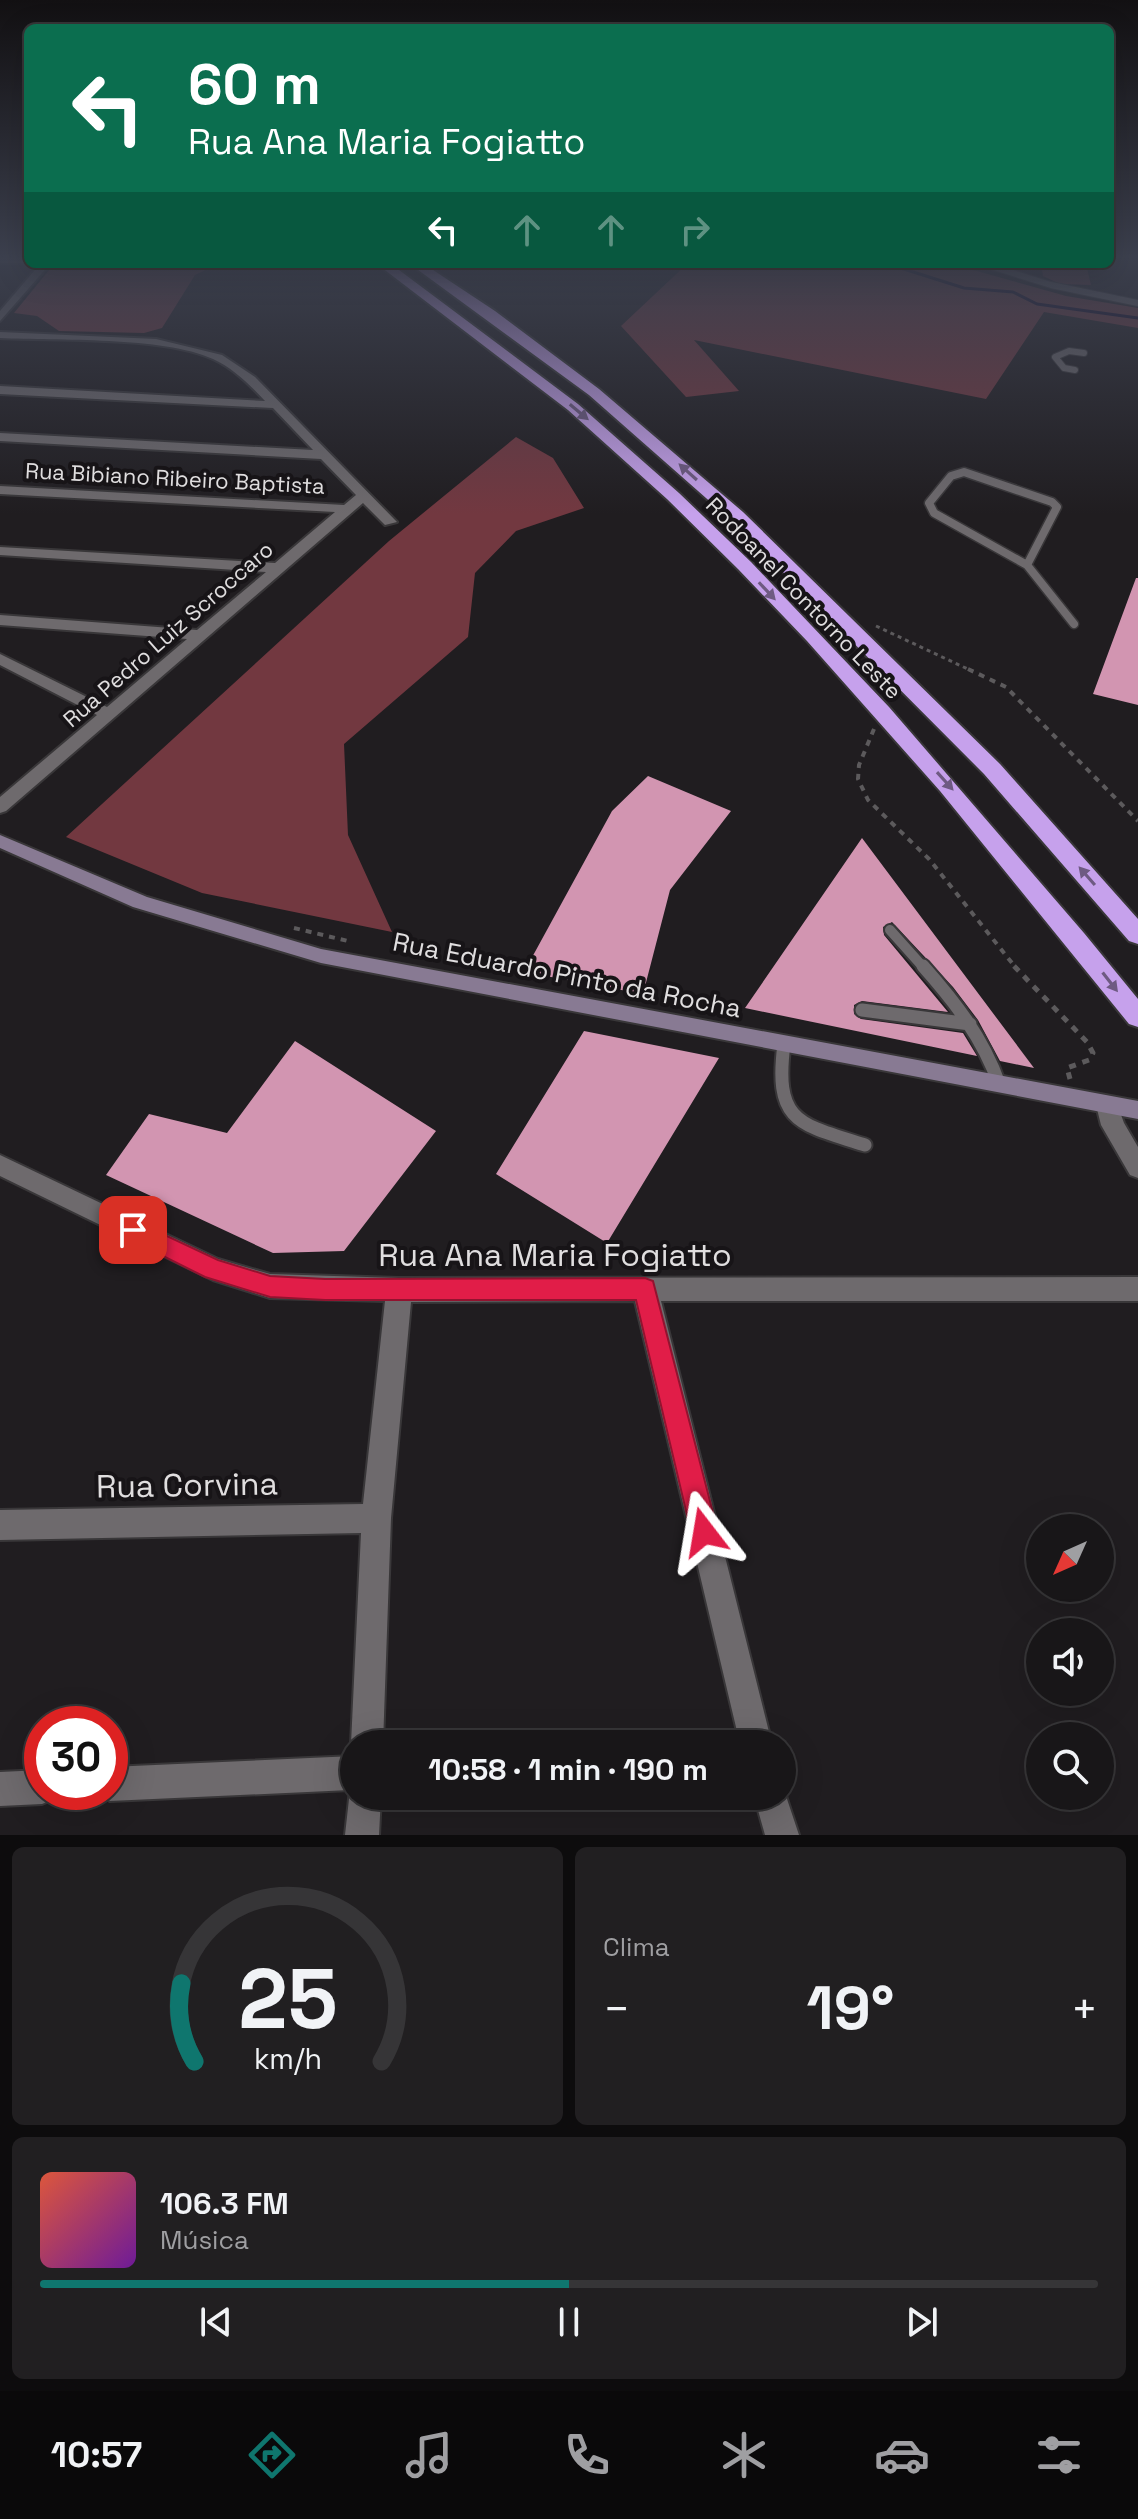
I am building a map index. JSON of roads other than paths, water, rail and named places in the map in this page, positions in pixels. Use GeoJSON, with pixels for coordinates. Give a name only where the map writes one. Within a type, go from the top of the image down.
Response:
{"type":"FeatureCollection","features":[{"type":"Feature","properties":{"kind":"highway","name":"Rodoanel Contorno Leste"},"geometry":{"type":"LineString","coordinates":[[490,343],[609,438],[752,575],[997,841],[1138,1017]]}},
{"type":"Feature","properties":{"kind":"highway","name":"Rodoanel Contorno Leste"},"geometry":{"type":"LineString","coordinates":[[528,343],[594,392],[737,516],[992,769],[1138,935]]}},
{"type":"Feature","properties":{"kind":"main road","name":"Rua Eduardo Pinto da Rocha"},"geometry":{"type":"LineString","coordinates":[[0,841],[140,902],[306,952],[399,973],[1138,1110]]}},
{"type":"Feature","properties":{"kind":"street"},"geometry":{"type":"LineString","coordinates":[[151,343],[189,348],[237,368],[390,522]]}},
{"type":"Feature","properties":{"kind":"street"},"geometry":{"type":"LineString","coordinates":[[0,390],[276,405]]}},
{"type":"Feature","properties":{"kind":"street"},"geometry":{"type":"LineString","coordinates":[[0,437],[325,455]]}},
{"type":"Feature","properties":{"kind":"street","name":"Rua Bibiano Ribeiro Baptista"},"geometry":{"type":"LineString","coordinates":[[0,490],[347,509]]}},
{"type":"Feature","properties":{"kind":"street","name":"Rua Pedro Luiz Scroccaro"},"geometry":{"type":"LineString","coordinates":[[0,807],[364,495]]}},
{"type":"Feature","properties":{"kind":"street"},"geometry":{"type":"LineString","coordinates":[[0,551],[279,568]]}},
{"type":"Feature","properties":{"kind":"street"},"geometry":{"type":"LineString","coordinates":[[0,620],[200,635]]}},
{"type":"Feature","properties":{"kind":"street"},"geometry":{"type":"LineString","coordinates":[[0,659],[108,714]]}},
{"type":"Feature","properties":{"kind":"street"},"geometry":{"type":"LineString","coordinates":[[1107,1105],[1113,1125],[1138,1168]]}},
{"type":"Feature","properties":{"kind":"street","name":"Rua Ana Maria Fogiatto"},"geometry":{"type":"LineString","coordinates":[[0,1165],[238,1278],[301,1289],[1138,1289]]}},
{"type":"Feature","properties":{"kind":"street"},"geometry":{"type":"LineString","coordinates":[[645,1289],[753,1730]]}},
{"type":"Feature","properties":{"kind":"street"},"geometry":{"type":"LineString","coordinates":[[368,1730],[376,1518],[399,1290]]}},
{"type":"Feature","properties":{"kind":"street","name":"Rua Corvina"},"geometry":{"type":"LineString","coordinates":[[0,1525],[376,1518]]}},
{"type":"Feature","properties":{"kind":"street"},"geometry":{"type":"LineString","coordinates":[[128,1783],[340,1774]]}},
{"type":"Feature","properties":{"kind":"street"},"geometry":{"type":"LineString","coordinates":[[0,1789],[24,1788]]}},
{"type":"Feature","properties":{"kind":"street"},"geometry":{"type":"LineString","coordinates":[[362,1835],[363,1810]]}},
{"type":"Feature","properties":{"kind":"street"},"geometry":{"type":"LineString","coordinates":[[775,1810],[782,1835]]}},
{"type":"Feature","properties":{"kind":"lane"},"geometry":{"type":"LineString","coordinates":[[1075,370],[1064,368],[1055,357],[1069,351],[1084,353]]}},
{"type":"Feature","properties":{"kind":"lane"},"geometry":{"type":"LineString","coordinates":[[1027,565],[1057,507],[1052,502],[964,472],[951,476],[929,503],[934,513],[1027,565],[1074,624]]}},
{"type":"Feature","properties":{"kind":"lane"},"geometry":{"type":"LineString","coordinates":[[890,930],[970,1024],[993,1060],[999,1084]]}},
{"type":"Feature","properties":{"kind":"lane"},"geometry":{"type":"LineString","coordinates":[[862,1010],[970,1024]]}},
{"type":"Feature","properties":{"kind":"lane"},"geometry":{"type":"LineString","coordinates":[[784,1044],[779,1074],[781,1097],[790,1114],[809,1126],[865,1145]]}}]}
